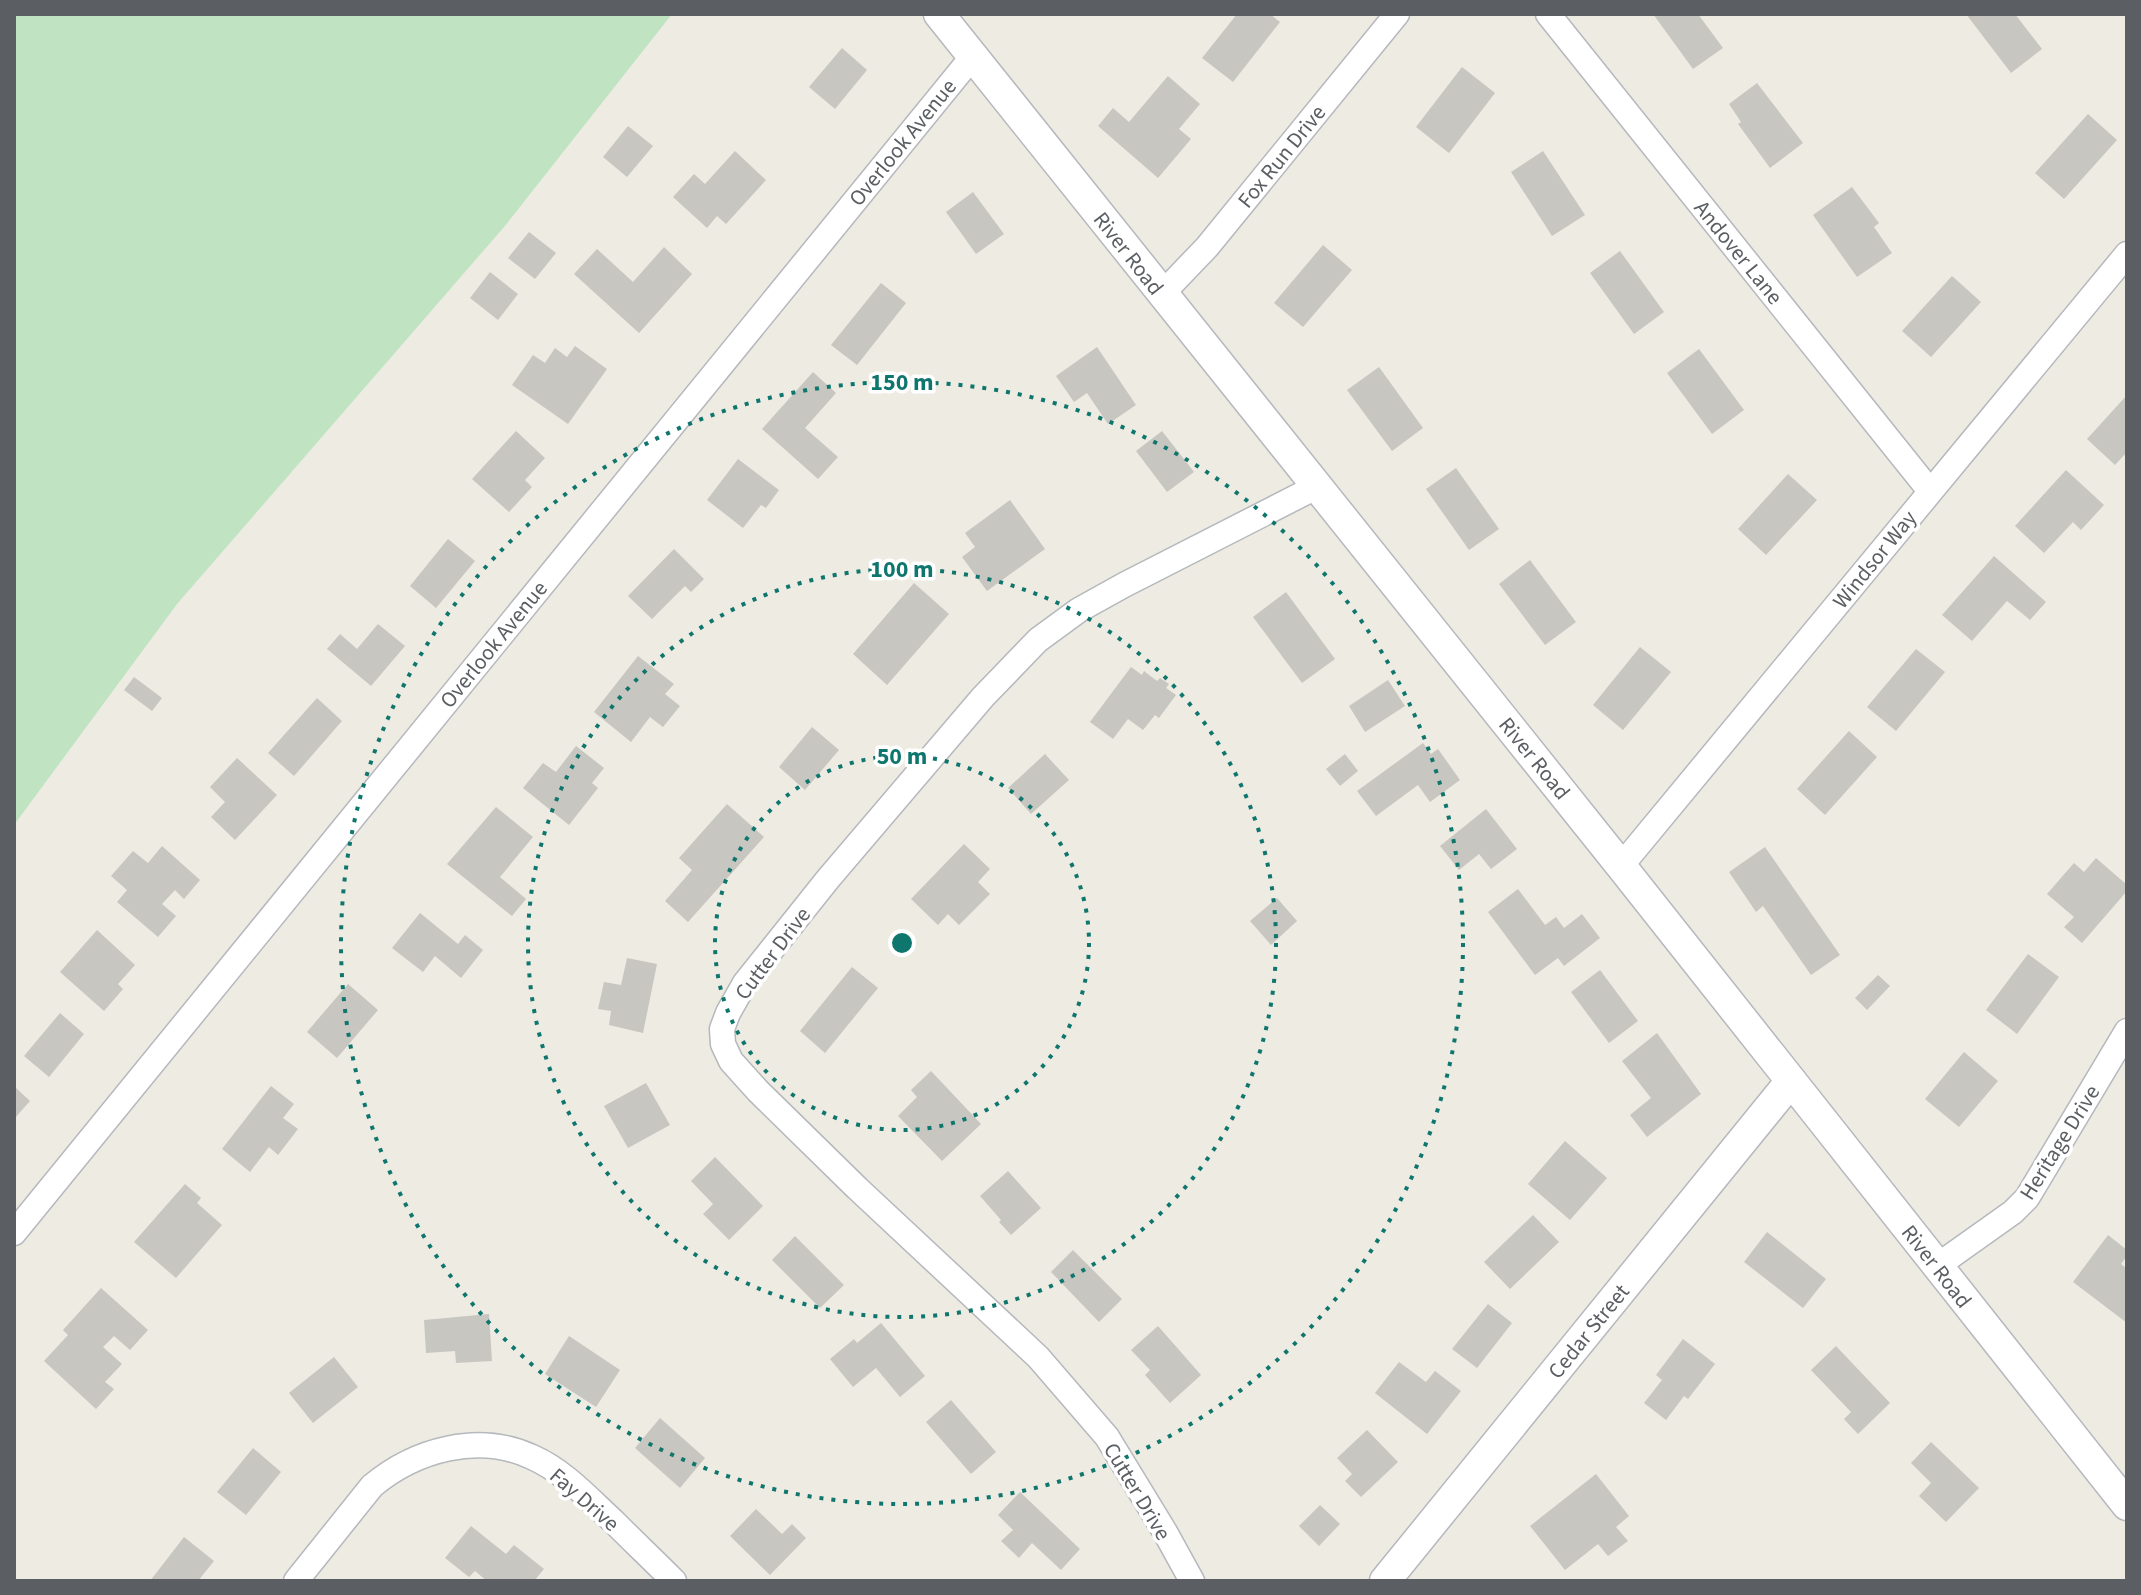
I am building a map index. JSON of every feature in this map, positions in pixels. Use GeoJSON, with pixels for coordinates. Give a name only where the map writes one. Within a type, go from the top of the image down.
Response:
{"type":"FeatureCollection","features":[{"type":"Feature","properties":{"kind":"street","name":"River Road"},"geometry":{"type":"LineString","coordinates":[[939,14],[1621,866],[2127,1505]]}},
{"type":"Feature","properties":{"kind":"street","name":"Fox Run Drive"},"geometry":{"type":"LineString","coordinates":[[1162,294],[1207,247],[1397,14]]}},
{"type":"Feature","properties":{"kind":"street","name":"Andover Lane"},"geometry":{"type":"LineString","coordinates":[[1548,14],[1930,491]]}},
{"type":"Feature","properties":{"kind":"street","name":"Overlook Avenue"},"geometry":{"type":"LineString","coordinates":[[14,1233],[973,56]]}},
{"type":"Feature","properties":{"kind":"street","name":"Windsor Way"},"geometry":{"type":"LineString","coordinates":[[1621,866],[2127,254]]}},
{"type":"Feature","properties":{"kind":"street","name":"Cutter Drive"},"geometry":{"type":"LineString","coordinates":[[1192,1581],[1107,1437],[1038,1357],[758,1091],[731,1061],[723,1044],[722,1029],[745,983],[828,879],[983,697],[1038,640],[1079,610],[1124,585],[1316,487]]}},
{"type":"Feature","properties":{"kind":"street","name":"Heritage Drive"},"geometry":{"type":"LineString","coordinates":[[1937,1266],[2013,1212],[2027,1198],[2127,1031]]}},
{"type":"Feature","properties":{"kind":"street","name":"Cedar Street"},"geometry":{"type":"LineString","coordinates":[[1385,1581],[1791,1081]]}},
{"type":"Feature","properties":{"kind":"street","name":"Fay Drive"},"geometry":{"type":"LineString","coordinates":[[296,1581],[372,1486],[385,1475],[430,1452],[464,1446],[498,1447],[531,1456],[567,1478],[674,1581]]}},
{"type":"Feature","properties":{"kind":"green space"},"geometry":{"type":"Polygon","coordinates":[[[14,14],[672,14],[504,227],[177,604],[14,825],[14,14]]]}},
{"type":"Feature","properties":{"kind":"building"},"geometry":{"type":"Polygon","coordinates":[[[1237,14],[1270,14],[1280,22],[1233,82],[1202,58],[1237,14]]]}},
{"type":"Feature","properties":{"kind":"building"},"geometry":{"type":"Polygon","coordinates":[[[1653,14],[1698,14],[1723,48],[1693,69],[1653,14]]]}},
{"type":"Feature","properties":{"kind":"building"},"geometry":{"type":"Polygon","coordinates":[[[1966,14],[2015,14],[2042,49],[2011,73],[1966,14]]]}},
{"type":"Feature","properties":{"kind":"building"},"geometry":{"type":"Polygon","coordinates":[[[842,48],[867,70],[835,109],[809,87],[842,48]]]}},
{"type":"Feature","properties":{"kind":"building"},"geometry":{"type":"Polygon","coordinates":[[[1462,67],[1495,93],[1449,153],[1416,127],[1462,67]]]}},
{"type":"Feature","properties":{"kind":"building"},"geometry":{"type":"Polygon","coordinates":[[[1168,76],[1200,104],[1179,129],[1191,139],[1158,178],[1098,126],[1113,108],[1129,122],[1168,76]]]}},
{"type":"Feature","properties":{"kind":"building"},"geometry":{"type":"Polygon","coordinates":[[[1757,83],[1803,143],[1770,168],[1738,124],[1741,122],[1729,104],[1757,83]]]}},
{"type":"Feature","properties":{"kind":"building"},"geometry":{"type":"Polygon","coordinates":[[[2088,114],[2117,140],[2064,199],[2035,173],[2088,114]]]}},
{"type":"Feature","properties":{"kind":"building"},"geometry":{"type":"Polygon","coordinates":[[[628,126],[653,146],[627,177],[603,157],[628,126]]]}},
{"type":"Feature","properties":{"kind":"building"},"geometry":{"type":"Polygon","coordinates":[[[735,151],[766,180],[726,224],[717,216],[707,228],[673,197],[694,174],[705,184],[735,151]]]}},
{"type":"Feature","properties":{"kind":"building"},"geometry":{"type":"Polygon","coordinates":[[[1543,151],[1585,215],[1552,236],[1511,172],[1543,151]]]}},
{"type":"Feature","properties":{"kind":"building"},"geometry":{"type":"Polygon","coordinates":[[[1852,187],[1879,223],[1874,227],[1892,253],[1857,277],[1813,215],[1852,187]]]}},
{"type":"Feature","properties":{"kind":"building"},"geometry":{"type":"Polygon","coordinates":[[[973,192],[1004,234],[976,254],[946,212],[973,192]]]}},
{"type":"Feature","properties":{"kind":"building"},"geometry":{"type":"Polygon","coordinates":[[[529,232],[556,253],[535,279],[508,258],[529,232]]]}},
{"type":"Feature","properties":{"kind":"building"},"geometry":{"type":"Polygon","coordinates":[[[1323,245],[1352,270],[1303,327],[1274,303],[1323,245]]]}},
{"type":"Feature","properties":{"kind":"building"},"geometry":{"type":"Polygon","coordinates":[[[664,247],[692,274],[639,333],[574,274],[597,249],[633,282],[664,247]]]}},
{"type":"Feature","properties":{"kind":"building"},"geometry":{"type":"Polygon","coordinates":[[[1620,251],[1664,312],[1634,334],[1590,273],[1620,251]]]}},
{"type":"Feature","properties":{"kind":"building"},"geometry":{"type":"Polygon","coordinates":[[[490,272],[518,294],[498,320],[470,298],[490,272]]]}},
{"type":"Feature","properties":{"kind":"building"},"geometry":{"type":"Polygon","coordinates":[[[1952,276],[1981,302],[1931,357],[1902,331],[1952,276]]]}},
{"type":"Feature","properties":{"kind":"building"},"geometry":{"type":"Polygon","coordinates":[[[881,283],[906,303],[857,365],[831,345],[881,283]]]}},
{"type":"Feature","properties":{"kind":"building"},"geometry":{"type":"Polygon","coordinates":[[[575,346],[607,369],[568,424],[512,385],[533,355],[545,363],[555,348],[567,357],[575,346]]]}},
{"type":"Feature","properties":{"kind":"building"},"geometry":{"type":"Polygon","coordinates":[[[1097,347],[1136,405],[1108,424],[1087,393],[1074,402],[1056,376],[1097,347]]]}},
{"type":"Feature","properties":{"kind":"building"},"geometry":{"type":"Polygon","coordinates":[[[1699,349],[1744,410],[1712,434],[1667,373],[1699,349]]]}},
{"type":"Feature","properties":{"kind":"building"},"geometry":{"type":"Polygon","coordinates":[[[1379,367],[1423,428],[1392,451],[1347,390],[1379,367]]]}},
{"type":"Feature","properties":{"kind":"building"},"geometry":{"type":"Polygon","coordinates":[[[813,372],[836,393],[805,428],[838,457],[818,479],[762,429],[813,372]]]}},
{"type":"Feature","properties":{"kind":"building"},"geometry":{"type":"Polygon","coordinates":[[[2127,395],[2127,452],[2115,465],[2087,439],[2127,395]]]}},
{"type":"Feature","properties":{"kind":"building"},"geometry":{"type":"Polygon","coordinates":[[[516,431],[545,458],[525,480],[532,487],[509,512],[472,479],[516,431]]]}},
{"type":"Feature","properties":{"kind":"building"},"geometry":{"type":"Polygon","coordinates":[[[1162,431],[1194,472],[1167,492],[1136,451],[1162,431]]]}},
{"type":"Feature","properties":{"kind":"building"},"geometry":{"type":"Polygon","coordinates":[[[738,459],[779,490],[766,508],[761,505],[743,528],[707,500],[738,459]]]}},
{"type":"Feature","properties":{"kind":"building"},"geometry":{"type":"Polygon","coordinates":[[[1456,468],[1499,529],[1469,550],[1426,489],[1456,468]]]}},
{"type":"Feature","properties":{"kind":"building"},"geometry":{"type":"Polygon","coordinates":[[[2066,470],[2104,505],[2081,530],[2073,522],[2044,553],[2015,526],[2066,470]]]}},
{"type":"Feature","properties":{"kind":"building"},"geometry":{"type":"Polygon","coordinates":[[[1788,474],[1817,500],[1766,555],[1738,529],[1788,474]]]}},
{"type":"Feature","properties":{"kind":"building"},"geometry":{"type":"Polygon","coordinates":[[[1010,500],[1045,549],[987,591],[962,557],[975,547],[965,533],[1010,500]]]}},
{"type":"Feature","properties":{"kind":"building"},"geometry":{"type":"Polygon","coordinates":[[[448,539],[475,561],[436,608],[410,586],[448,539]]]}},
{"type":"Feature","properties":{"kind":"building"},"geometry":{"type":"Polygon","coordinates":[[[674,549],[704,579],[691,592],[685,586],[652,619],[628,596],[674,549]]]}},
{"type":"Feature","properties":{"kind":"building"},"geometry":{"type":"Polygon","coordinates":[[[1994,556],[2046,602],[2030,620],[2007,601],[1972,641],[1942,615],[1994,556]]]}},
{"type":"Feature","properties":{"kind":"building"},"geometry":{"type":"Polygon","coordinates":[[[1530,560],[1576,622],[1545,645],[1499,584],[1530,560]]]}},
{"type":"Feature","properties":{"kind":"building"},"geometry":{"type":"Polygon","coordinates":[[[914,583],[949,614],[887,685],[853,654],[914,583]]]}},
{"type":"Feature","properties":{"kind":"building"},"geometry":{"type":"Polygon","coordinates":[[[1286,592],[1335,659],[1302,683],[1253,617],[1286,592]]]}},
{"type":"Feature","properties":{"kind":"building"},"geometry":{"type":"Polygon","coordinates":[[[378,624],[405,646],[371,686],[327,649],[340,634],[357,649],[378,624]]]}},
{"type":"Feature","properties":{"kind":"building"},"geometry":{"type":"Polygon","coordinates":[[[1640,647],[1671,672],[1623,730],[1593,705],[1640,647]]]}},
{"type":"Feature","properties":{"kind":"building"},"geometry":{"type":"Polygon","coordinates":[[[1916,649],[1945,672],[1896,731],[1867,707],[1916,649]]]}},
{"type":"Feature","properties":{"kind":"building"},"geometry":{"type":"Polygon","coordinates":[[[638,656],[674,684],[665,694],[680,706],[663,727],[650,717],[631,742],[594,712],[638,656]]]}},
{"type":"Feature","properties":{"kind":"building"},"geometry":{"type":"Polygon","coordinates":[[[1131,667],[1142,675],[1144,671],[1157,681],[1160,678],[1169,684],[1166,688],[1176,695],[1159,718],[1155,715],[1143,730],[1128,719],[1113,739],[1090,722],[1131,667]]]}},
{"type":"Feature","properties":{"kind":"building"},"geometry":{"type":"Polygon","coordinates":[[[134,677],[162,698],[152,711],[124,690],[134,677]]]}},
{"type":"Feature","properties":{"kind":"building"},"geometry":{"type":"Polygon","coordinates":[[[1388,680],[1405,706],[1365,732],[1349,706],[1388,680]]]}},
{"type":"Feature","properties":{"kind":"building"},"geometry":{"type":"Polygon","coordinates":[[[317,698],[342,721],[294,776],[268,753],[317,698]]]}},
{"type":"Feature","properties":{"kind":"building"},"geometry":{"type":"Polygon","coordinates":[[[812,727],[839,750],[805,790],[779,767],[812,727]]]}},
{"type":"Feature","properties":{"kind":"building"},"geometry":{"type":"Polygon","coordinates":[[[1849,731],[1877,757],[1825,815],[1797,789],[1849,731]]]}},
{"type":"Feature","properties":{"kind":"building"},"geometry":{"type":"Polygon","coordinates":[[[1423,743],[1431,754],[1438,749],[1460,780],[1430,802],[1418,785],[1376,816],[1357,791],[1423,743]]]}},
{"type":"Feature","properties":{"kind":"building"},"geometry":{"type":"Polygon","coordinates":[[[576,746],[604,768],[592,783],[598,788],[569,825],[523,788],[543,763],[556,772],[576,746]]]}},
{"type":"Feature","properties":{"kind":"building"},"geometry":{"type":"Polygon","coordinates":[[[1045,754],[1069,780],[1031,814],[1008,788],[1045,754]]]}},
{"type":"Feature","properties":{"kind":"building"},"geometry":{"type":"Polygon","coordinates":[[[1345,754],[1358,771],[1340,786],[1326,769],[1345,754]]]}},
{"type":"Feature","properties":{"kind":"building"},"geometry":{"type":"Polygon","coordinates":[[[237,758],[277,795],[235,840],[211,817],[225,802],[210,787],[237,758]]]}},
{"type":"Feature","properties":{"kind":"building"},"geometry":{"type":"Polygon","coordinates":[[[727,804],[764,837],[688,922],[665,901],[692,870],[679,858],[727,804]]]}},
{"type":"Feature","properties":{"kind":"building"},"geometry":{"type":"Polygon","coordinates":[[[496,807],[533,837],[500,877],[526,899],[512,916],[447,864],[496,807]]]}},
{"type":"Feature","properties":{"kind":"building"},"geometry":{"type":"Polygon","coordinates":[[[1486,809],[1517,849],[1491,869],[1479,854],[1459,870],[1440,846],[1486,809]]]}},
{"type":"Feature","properties":{"kind":"building"},"geometry":{"type":"Polygon","coordinates":[[[964,844],[990,869],[978,882],[990,894],[959,925],[948,914],[938,925],[911,899],[964,844]]]}},
{"type":"Feature","properties":{"kind":"building"},"geometry":{"type":"Polygon","coordinates":[[[162,846],[200,880],[184,899],[175,890],[162,904],[176,916],[158,937],[117,902],[127,890],[111,876],[133,851],[148,863],[162,846]]]}},
{"type":"Feature","properties":{"kind":"building"},"geometry":{"type":"Polygon","coordinates":[[[1765,847],[1840,955],[1811,975],[1763,906],[1756,912],[1729,872],[1765,847]]]}},
{"type":"Feature","properties":{"kind":"building"},"geometry":{"type":"Polygon","coordinates":[[[2096,858],[2127,885],[2127,891],[2082,943],[2064,927],[2074,917],[2047,894],[2074,863],[2084,872],[2096,858]]]}},
{"type":"Feature","properties":{"kind":"building"},"geometry":{"type":"Polygon","coordinates":[[[1518,889],[1545,925],[1556,917],[1564,928],[1582,914],[1600,938],[1564,966],[1558,958],[1535,975],[1488,912],[1518,889]]]}},
{"type":"Feature","properties":{"kind":"building"},"geometry":{"type":"Polygon","coordinates":[[[1277,898],[1297,921],[1271,945],[1250,921],[1277,898]]]}},
{"type":"Feature","properties":{"kind":"building"},"geometry":{"type":"Polygon","coordinates":[[[420,913],[458,944],[465,935],[483,950],[461,978],[435,956],[423,972],[392,948],[420,913]]]}},
{"type":"Feature","properties":{"kind":"building"},"geometry":{"type":"Polygon","coordinates":[[[97,930],[135,965],[118,984],[123,989],[104,1011],[60,972],[97,930]]]}},
{"type":"Feature","properties":{"kind":"building"},"geometry":{"type":"Polygon","coordinates":[[[2028,954],[2059,977],[2017,1034],[1986,1010],[2028,954]]]}},
{"type":"Feature","properties":{"kind":"building"},"geometry":{"type":"Polygon","coordinates":[[[627,958],[657,964],[643,1033],[609,1025],[611,1011],[598,1009],[604,982],[621,985],[627,958]]]}},
{"type":"Feature","properties":{"kind":"building"},"geometry":{"type":"Polygon","coordinates":[[[852,967],[878,988],[825,1053],[800,1031],[852,967]]]}},
{"type":"Feature","properties":{"kind":"building"},"geometry":{"type":"Polygon","coordinates":[[[1600,970],[1638,1021],[1609,1043],[1571,992],[1600,970]]]}},
{"type":"Feature","properties":{"kind":"building"},"geometry":{"type":"Polygon","coordinates":[[[1878,975],[1890,986],[1867,1010],[1855,998],[1878,975]]]}},
{"type":"Feature","properties":{"kind":"building"},"geometry":{"type":"Polygon","coordinates":[[[348,984],[378,1010],[337,1058],[307,1032],[348,984]]]}},
{"type":"Feature","properties":{"kind":"building"},"geometry":{"type":"Polygon","coordinates":[[[60,1013],[84,1034],[49,1077],[24,1056],[60,1013]]]}},
{"type":"Feature","properties":{"kind":"building"},"geometry":{"type":"Polygon","coordinates":[[[1657,1033],[1701,1094],[1647,1137],[1630,1115],[1651,1098],[1622,1061],[1657,1033]]]}},
{"type":"Feature","properties":{"kind":"building"},"geometry":{"type":"Polygon","coordinates":[[[1964,1052],[1998,1081],[1959,1127],[1925,1099],[1964,1052]]]}},
{"type":"Feature","properties":{"kind":"building"},"geometry":{"type":"Polygon","coordinates":[[[931,1071],[981,1124],[942,1161],[898,1116],[917,1097],[911,1090],[931,1071]]]}},
{"type":"Feature","properties":{"kind":"building"},"geometry":{"type":"Polygon","coordinates":[[[646,1083],[670,1125],[628,1148],[604,1106],[646,1083]]]}},
{"type":"Feature","properties":{"kind":"building"},"geometry":{"type":"Polygon","coordinates":[[[14,1086],[30,1101],[14,1119],[14,1086]]]}},
{"type":"Feature","properties":{"kind":"building"},"geometry":{"type":"Polygon","coordinates":[[[271,1086],[294,1104],[283,1118],[298,1129],[278,1155],[269,1147],[250,1172],[222,1149],[271,1086]]]}},
{"type":"Feature","properties":{"kind":"building"},"geometry":{"type":"Polygon","coordinates":[[[1565,1141],[1607,1178],[1570,1220],[1528,1184],[1565,1141]]]}},
{"type":"Feature","properties":{"kind":"building"},"geometry":{"type":"Polygon","coordinates":[[[715,1157],[763,1206],[729,1240],[703,1214],[713,1204],[691,1181],[715,1157]]]}},
{"type":"Feature","properties":{"kind":"building"},"geometry":{"type":"Polygon","coordinates":[[[1008,1171],[1041,1208],[1011,1235],[980,1196],[1008,1171]]]}},
{"type":"Feature","properties":{"kind":"building"},"geometry":{"type":"Polygon","coordinates":[[[185,1184],[201,1198],[197,1203],[222,1225],[176,1278],[134,1242],[185,1184]]]}},
{"type":"Feature","properties":{"kind":"building"},"geometry":{"type":"Polygon","coordinates":[[[1533,1215],[1559,1242],[1510,1289],[1484,1262],[1533,1215]]]}},
{"type":"Feature","properties":{"kind":"building"},"geometry":{"type":"Polygon","coordinates":[[[1767,1232],[1826,1279],[1803,1308],[1744,1262],[1767,1232]]]}},
{"type":"Feature","properties":{"kind":"building"},"geometry":{"type":"Polygon","coordinates":[[[2108,1235],[2127,1250],[2121,1264],[2127,1269],[2127,1323],[2073,1282],[2108,1235]]]}},
{"type":"Feature","properties":{"kind":"building"},"geometry":{"type":"Polygon","coordinates":[[[795,1236],[844,1285],[820,1308],[772,1260],[795,1236]]]}},
{"type":"Feature","properties":{"kind":"building"},"geometry":{"type":"Polygon","coordinates":[[[1073,1250],[1122,1299],[1099,1322],[1051,1272],[1073,1250]]]}},
{"type":"Feature","properties":{"kind":"building"},"geometry":{"type":"Polygon","coordinates":[[[101,1288],[148,1330],[130,1350],[114,1336],[103,1347],[122,1364],[105,1382],[114,1389],[96,1409],[44,1361],[68,1335],[63,1330],[101,1288]]]}},
{"type":"Feature","properties":{"kind":"building"},"geometry":{"type":"Polygon","coordinates":[[[1488,1304],[1512,1323],[1477,1368],[1452,1349],[1488,1304]]]}},
{"type":"Feature","properties":{"kind":"building"},"geometry":{"type":"Polygon","coordinates":[[[489,1314],[492,1361],[456,1363],[455,1351],[426,1353],[424,1320],[489,1314]]]}},
{"type":"Feature","properties":{"kind":"building"},"geometry":{"type":"Polygon","coordinates":[[[881,1323],[925,1376],[900,1397],[876,1368],[853,1387],[830,1359],[854,1339],[857,1343],[881,1323]]]}},
{"type":"Feature","properties":{"kind":"building"},"geometry":{"type":"Polygon","coordinates":[[[1158,1326],[1201,1375],[1170,1403],[1145,1375],[1150,1370],[1131,1350],[1158,1326]]]}},
{"type":"Feature","properties":{"kind":"building"},"geometry":{"type":"Polygon","coordinates":[[[569,1336],[620,1370],[596,1407],[545,1374],[569,1336]]]}},
{"type":"Feature","properties":{"kind":"building"},"geometry":{"type":"Polygon","coordinates":[[[1683,1339],[1715,1364],[1688,1399],[1684,1396],[1666,1420],[1644,1403],[1662,1380],[1656,1375],[1683,1339]]]}},
{"type":"Feature","properties":{"kind":"building"},"geometry":{"type":"Polygon","coordinates":[[[1836,1346],[1890,1403],[1858,1434],[1844,1419],[1851,1412],[1811,1370],[1836,1346]]]}},
{"type":"Feature","properties":{"kind":"building"},"geometry":{"type":"Polygon","coordinates":[[[334,1357],[358,1387],[313,1423],[289,1393],[334,1357]]]}},
{"type":"Feature","properties":{"kind":"building"},"geometry":{"type":"Polygon","coordinates":[[[1399,1362],[1426,1382],[1435,1371],[1461,1391],[1427,1434],[1375,1393],[1399,1362]]]}},
{"type":"Feature","properties":{"kind":"building"},"geometry":{"type":"Polygon","coordinates":[[[951,1400],[996,1452],[971,1474],[926,1422],[951,1400]]]}},
{"type":"Feature","properties":{"kind":"building"},"geometry":{"type":"Polygon","coordinates":[[[660,1418],[705,1458],[680,1488],[635,1448],[660,1418]]]}},
{"type":"Feature","properties":{"kind":"building"},"geometry":{"type":"Polygon","coordinates":[[[1367,1430],[1398,1462],[1361,1497],[1345,1481],[1352,1474],[1337,1458],[1367,1430]]]}},
{"type":"Feature","properties":{"kind":"building"},"geometry":{"type":"Polygon","coordinates":[[[1931,1442],[1979,1488],[1946,1522],[1919,1496],[1931,1483],[1911,1463],[1931,1442]]]}},
{"type":"Feature","properties":{"kind":"building"},"geometry":{"type":"Polygon","coordinates":[[[253,1448],[281,1472],[246,1515],[217,1492],[253,1448]]]}},
{"type":"Feature","properties":{"kind":"building"},"geometry":{"type":"Polygon","coordinates":[[[1596,1474],[1629,1516],[1616,1527],[1628,1541],[1608,1556],[1598,1544],[1565,1570],[1530,1526],[1596,1474]]]}},
{"type":"Feature","properties":{"kind":"building"},"geometry":{"type":"Polygon","coordinates":[[[1020,1492],[1080,1549],[1061,1570],[1032,1543],[1019,1558],[1001,1541],[1013,1530],[998,1515],[1020,1492]]]}},
{"type":"Feature","properties":{"kind":"building"},"geometry":{"type":"Polygon","coordinates":[[[1320,1505],[1340,1524],[1319,1546],[1299,1526],[1320,1505]]]}},
{"type":"Feature","properties":{"kind":"building"},"geometry":{"type":"Polygon","coordinates":[[[756,1509],[782,1534],[792,1524],[806,1538],[770,1575],[730,1536],[756,1509]]]}},
{"type":"Feature","properties":{"kind":"building"},"geometry":{"type":"Polygon","coordinates":[[[471,1526],[506,1554],[514,1545],[544,1569],[534,1581],[487,1581],[475,1571],[469,1577],[445,1558],[471,1526]]]}},
{"type":"Feature","properties":{"kind":"building"},"geometry":{"type":"Polygon","coordinates":[[[184,1537],[214,1561],[198,1581],[150,1581],[184,1537]]]}}]}
